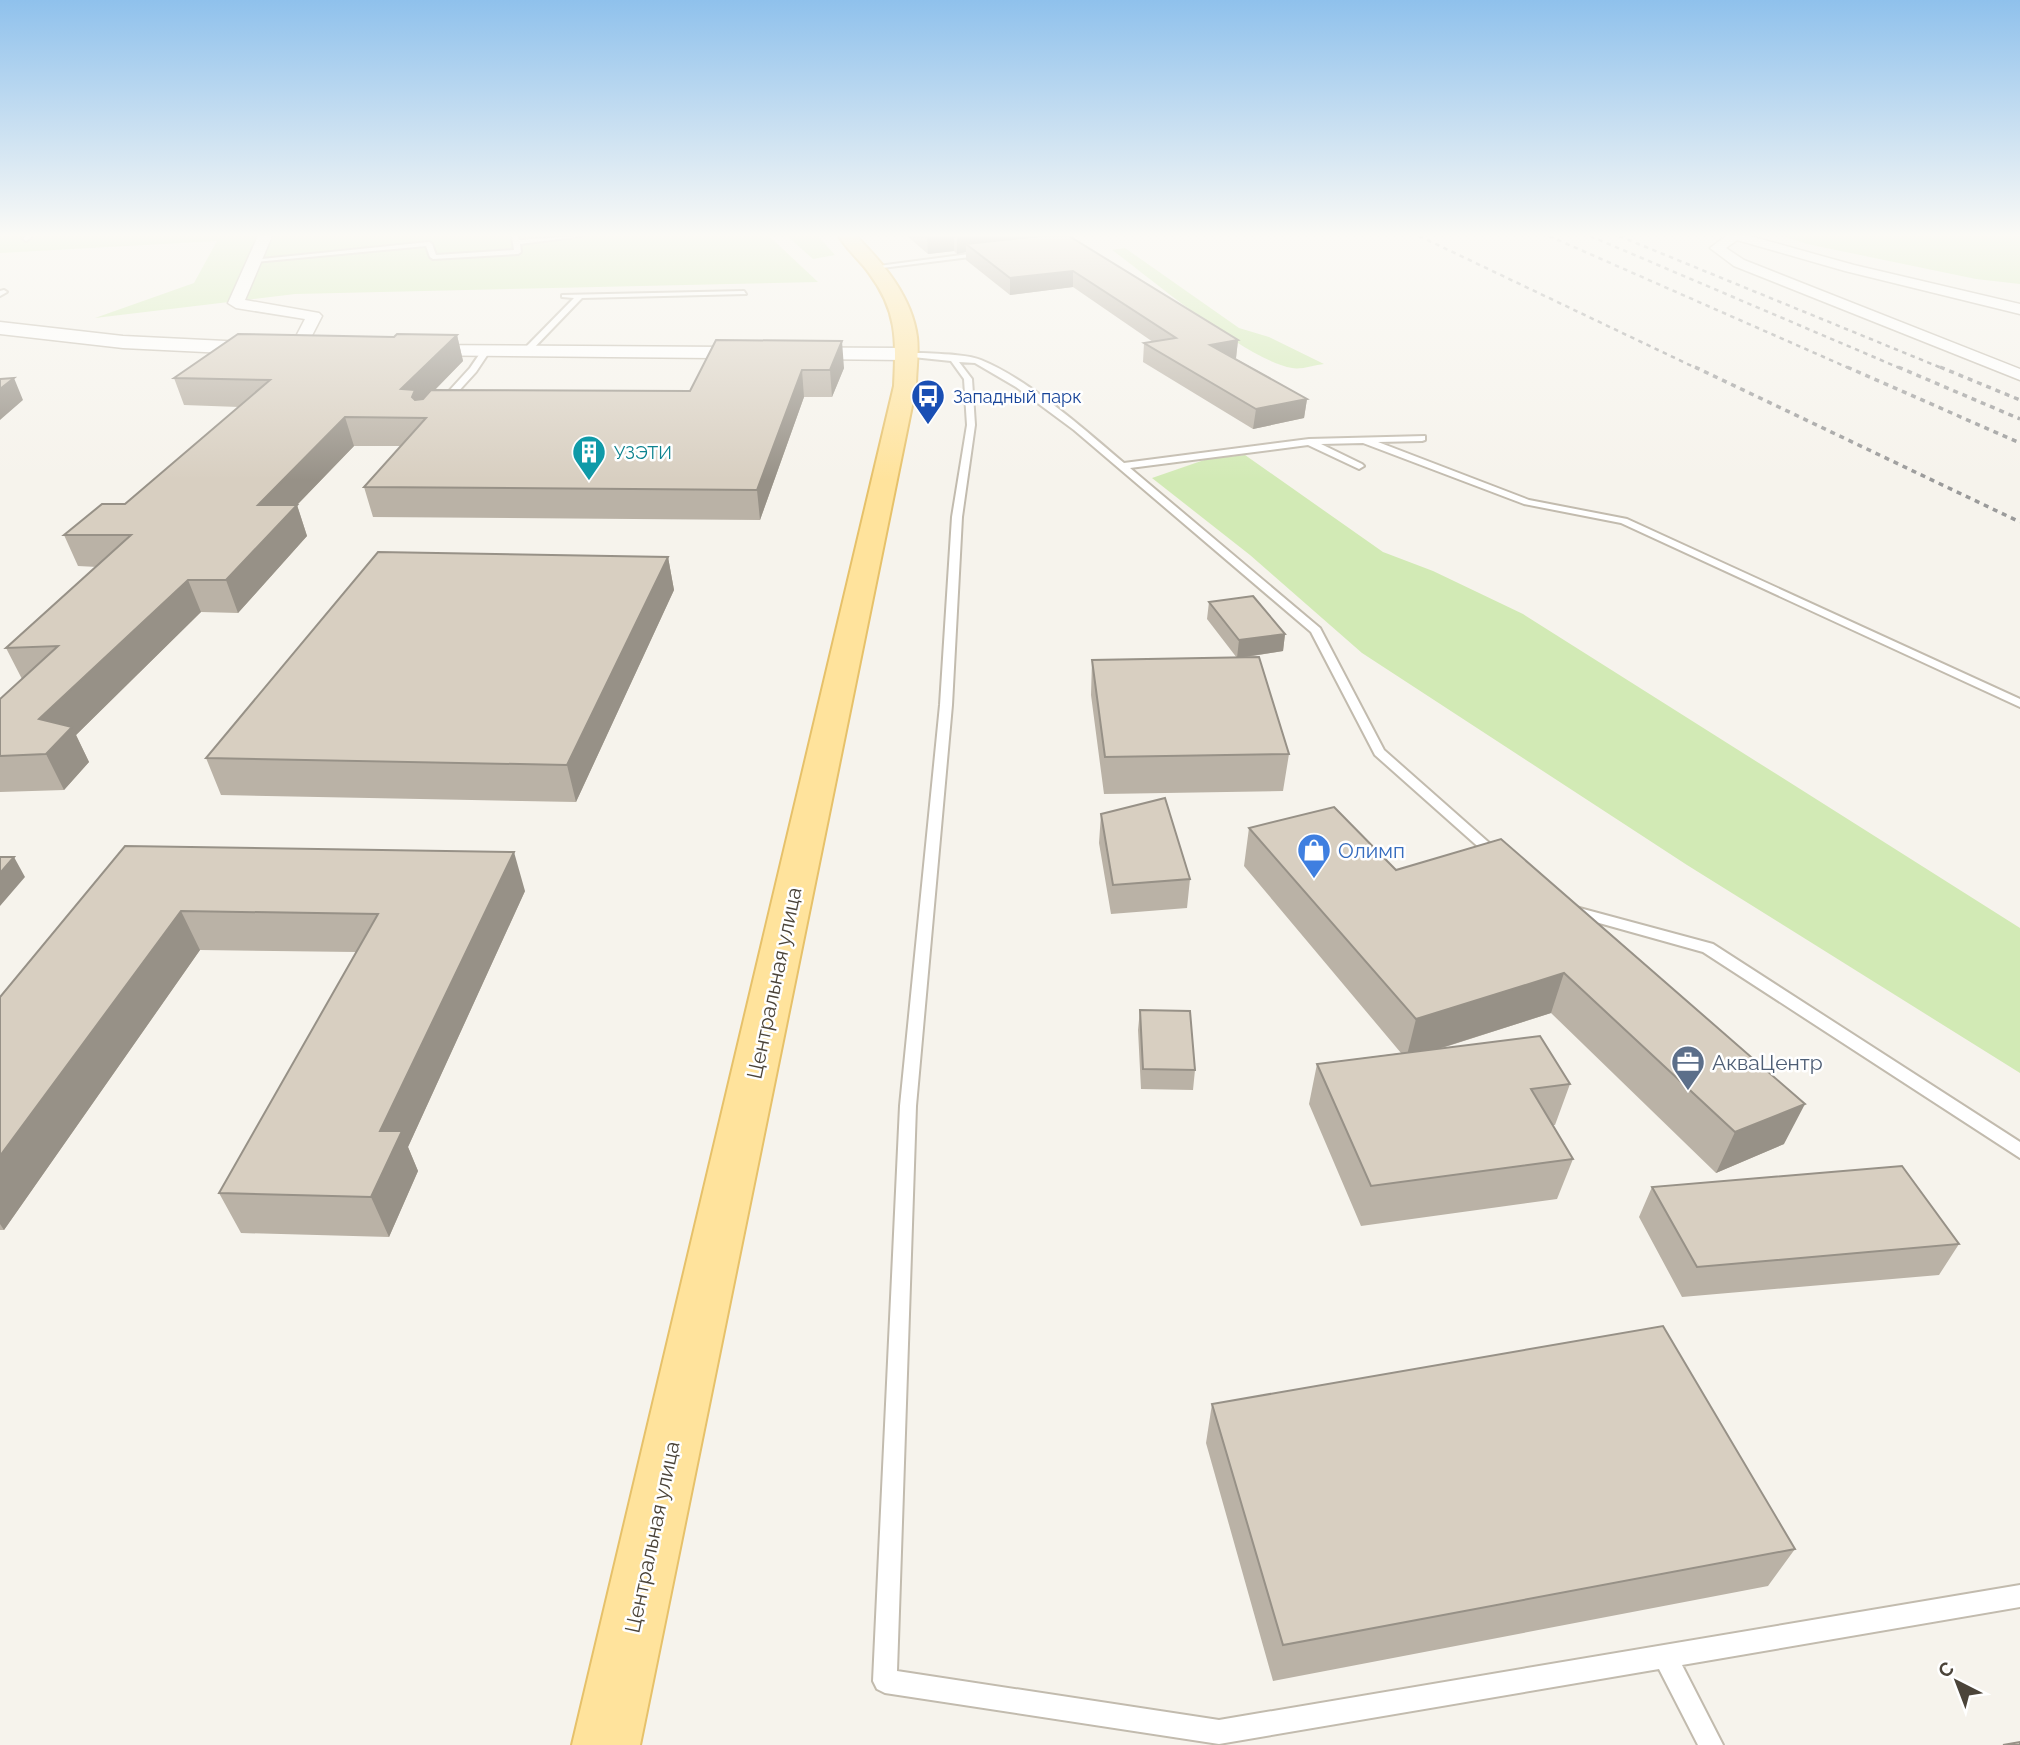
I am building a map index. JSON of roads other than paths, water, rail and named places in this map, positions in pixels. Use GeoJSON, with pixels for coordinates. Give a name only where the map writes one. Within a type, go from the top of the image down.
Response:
{"type":"FeatureCollection","features":[{"type":"Feature","properties":{"kind":"main road","name":"Центральная улица"},"geometry":{"type":"LineString","coordinates":[[606,1745],[905,386],[906,333],[901,317]]}},
{"type":"Feature","properties":{"kind":"street"},"geometry":{"type":"LineString","coordinates":[[297,350],[313,317]]}},
{"type":"Feature","properties":{"kind":"street"},"geometry":{"type":"LineString","coordinates":[[1876,317],[2020,375]]}},
{"type":"Feature","properties":{"kind":"street"},"geometry":{"type":"LineString","coordinates":[[0,328],[123,342],[324,350]]}},
{"type":"Feature","properties":{"kind":"street"},"geometry":{"type":"LineString","coordinates":[[391,351],[906,354]]}},
{"type":"Feature","properties":{"kind":"lane"},"geometry":{"type":"LineString","coordinates":[[526,351],[559,317]]}},
{"type":"Feature","properties":{"kind":"lane"},"geometry":{"type":"LineString","coordinates":[[433,414],[473,370],[486,351]]}},
{"type":"Feature","properties":{"kind":"lane"},"geometry":{"type":"LineString","coordinates":[[906,354],[977,361],[1019,385],[1122,467],[1317,631],[1378,752],[1506,864]]}},
{"type":"Feature","properties":{"kind":"lane"},"geometry":{"type":"LineString","coordinates":[[954,360],[968,379],[971,425],[957,517],[946,705],[908,1106],[885,1681],[1219,1732],[2020,1596]]}},
{"type":"Feature","properties":{"kind":"lane"},"geometry":{"type":"LineString","coordinates":[[1122,467],[1308,442],[1422,438]]}},
{"type":"Feature","properties":{"kind":"lane"},"geometry":{"type":"LineString","coordinates":[[1364,440],[1527,502],[1624,521],[2020,703]]}},
{"type":"Feature","properties":{"kind":"lane"},"geometry":{"type":"LineString","coordinates":[[1308,442],[1359,466]]}},
{"type":"Feature","properties":{"kind":"lane"},"geometry":{"type":"LineString","coordinates":[[1574,924],[1553,905],[1707,948],[2020,1152]]}},
{"type":"Feature","properties":{"kind":"lane"},"geometry":{"type":"LineString","coordinates":[[1665,1656],[1711,1745]]}},
{"type":"Feature","properties":{"kind":"railway"},"geometry":{"type":"LineString","coordinates":[[1590,317],[1698,369]]}},
{"type":"Feature","properties":{"kind":"railway"},"geometry":{"type":"LineString","coordinates":[[1734,317],[1851,369]]}},
{"type":"Feature","properties":{"kind":"railway"},"geometry":{"type":"LineString","coordinates":[[1781,317],[1902,369]]}},
{"type":"Feature","properties":{"kind":"railway"},"geometry":{"type":"LineString","coordinates":[[1818,317],[1944,369]]}},
{"type":"Feature","properties":{"kind":"railway"},"geometry":{"type":"LineString","coordinates":[[1695,367],[2020,522]]}},
{"type":"Feature","properties":{"kind":"railway"},"geometry":{"type":"LineString","coordinates":[[1847,367],[2020,443]]}},
{"type":"Feature","properties":{"kind":"railway"},"geometry":{"type":"LineString","coordinates":[[1898,367],[2020,419]]}},
{"type":"Feature","properties":{"kind":"railway"},"geometry":{"type":"LineString","coordinates":[[1940,367],[2020,400]]}},
{"type":"Feature","properties":{"kind":"place","name":"Западный парк"},"geometry":{"type":"Point","coordinates":[928,426]}},
{"type":"Feature","properties":{"kind":"place","name":"УЗЭТИ"},"geometry":{"type":"Point","coordinates":[589,482]}},
{"type":"Feature","properties":{"kind":"place","name":"Олимп"},"geometry":{"type":"Point","coordinates":[1314,880]}},
{"type":"Feature","properties":{"kind":"place","name":"АкваЦентр"},"geometry":{"type":"Point","coordinates":[1688,1092]}}]}
